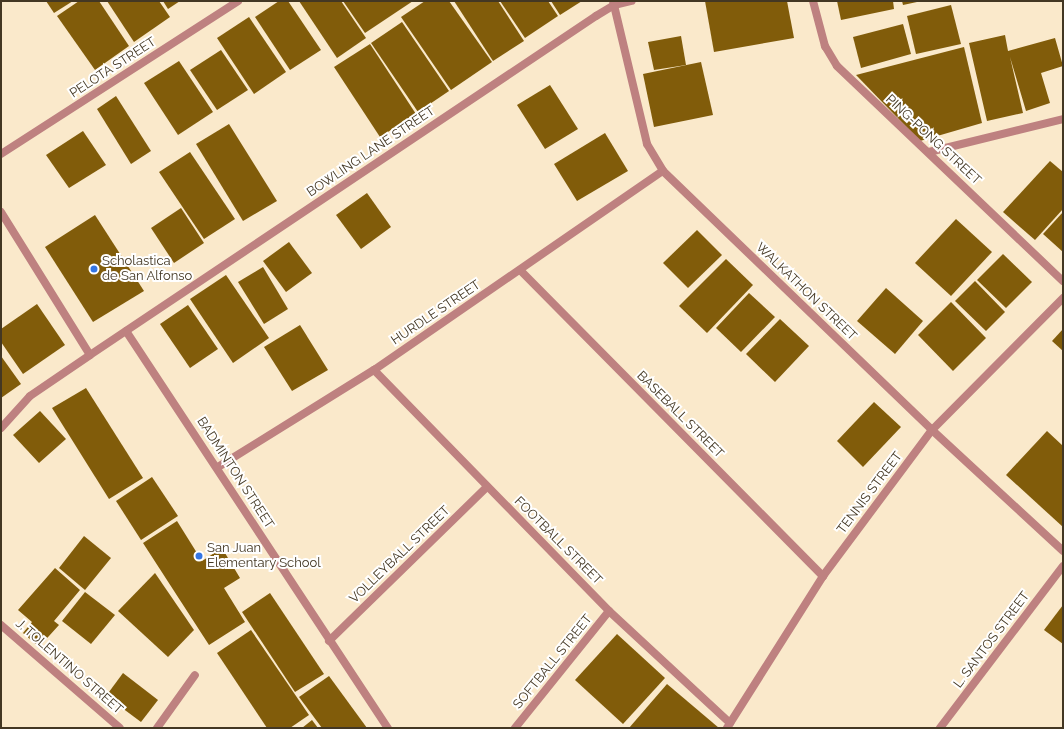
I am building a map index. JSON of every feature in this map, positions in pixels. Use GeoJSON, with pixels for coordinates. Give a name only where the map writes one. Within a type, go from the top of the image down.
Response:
{"type":"FeatureCollection","features":[{"type":"Feature","properties":{"kind":"street","name":"PELOTA STREET"},"geometry":{"type":"LineString","coordinates":[[1,154],[238,1]]}},
{"type":"Feature","properties":{"kind":"street","name":"BOWLING LANE STREET"},"geometry":{"type":"LineString","coordinates":[[126,331],[614,3],[632,1]]}},
{"type":"Feature","properties":{"kind":"street","name":"PING-PONG STREET"},"geometry":{"type":"LineString","coordinates":[[814,1],[825,46],[837,66],[1063,281]]}},
{"type":"Feature","properties":{"kind":"street","name":"WALKATHON STREET"},"geometry":{"type":"LineString","coordinates":[[614,3],[647,144],[663,171],[932,430],[1063,551]]}},
{"type":"Feature","properties":{"kind":"street"},"geometry":{"type":"LineString","coordinates":[[929,152],[1063,119]]}},
{"type":"Feature","properties":{"kind":"street","name":"HURDLE STREET"},"geometry":{"type":"LineString","coordinates":[[218,467],[374,370],[663,171]]}},
{"type":"Feature","properties":{"kind":"street"},"geometry":{"type":"LineString","coordinates":[[1,212],[90,355]]}},
{"type":"Feature","properties":{"kind":"street","name":"BASEBALL STREET"},"geometry":{"type":"LineString","coordinates":[[520,270],[823,576]]}},
{"type":"Feature","properties":{"kind":"street","name":"TENNIS STREET"},"geometry":{"type":"LineString","coordinates":[[729,725],[823,576],[932,430],[1063,298]]}},
{"type":"Feature","properties":{"kind":"street"},"geometry":{"type":"LineString","coordinates":[[1,428],[30,396],[126,331]]}},
{"type":"Feature","properties":{"kind":"street","name":"BADMINTON STREET"},"geometry":{"type":"LineString","coordinates":[[126,331],[218,467],[329,641],[388,728]]}},
{"type":"Feature","properties":{"kind":"street","name":"FOOTBALL STREET"},"geometry":{"type":"LineString","coordinates":[[374,370],[609,611],[729,725]]}},
{"type":"Feature","properties":{"kind":"street","name":"VOLLEYBALL STREET"},"geometry":{"type":"LineString","coordinates":[[329,641],[487,487]]}},
{"type":"Feature","properties":{"kind":"street","name":"L. SANTOS STREET"},"geometry":{"type":"LineString","coordinates":[[940,728],[1063,566]]}},
{"type":"Feature","properties":{"kind":"street","name":"SOFTBALL STREET"},"geometry":{"type":"LineString","coordinates":[[514,728],[609,611]]}},
{"type":"Feature","properties":{"kind":"street","name":"J. TOLENTINO STREET"},"geometry":{"type":"LineString","coordinates":[[1,625],[120,728]]}},
{"type":"Feature","properties":{"kind":"street"},"geometry":{"type":"LineString","coordinates":[[156,728],[194,675]]}},
{"type":"Feature","properties":{"kind":"building"},"geometry":{"type":"Polygon","coordinates":[[[46,1],[73,1],[54,13],[46,1]]]}},
{"type":"Feature","properties":{"kind":"building"},"geometry":{"type":"Polygon","coordinates":[[[79,1],[99,1],[129,46],[95,70],[57,16],[79,1]]]}},
{"type":"Feature","properties":{"kind":"building"},"geometry":{"type":"Polygon","coordinates":[[[107,1],[159,1],[170,17],[134,42],[107,1]]]}},
{"type":"Feature","properties":{"kind":"building"},"geometry":{"type":"Polygon","coordinates":[[[163,1],[180,1],[168,9],[163,1]]]}},
{"type":"Feature","properties":{"kind":"building"},"geometry":{"type":"Polygon","coordinates":[[[279,1],[288,1],[321,50],[290,70],[255,17],[279,1]]]}},
{"type":"Feature","properties":{"kind":"building"},"geometry":{"type":"Polygon","coordinates":[[[299,1],[341,1],[366,38],[337,58],[299,1]]]}},
{"type":"Feature","properties":{"kind":"building"},"geometry":{"type":"Polygon","coordinates":[[[343,1],[413,1],[365,33],[343,1]]]}},
{"type":"Feature","properties":{"kind":"building"},"geometry":{"type":"Polygon","coordinates":[[[425,1],[449,1],[492,62],[451,90],[401,17],[425,1]]]}},
{"type":"Feature","properties":{"kind":"building"},"geometry":{"type":"Polygon","coordinates":[[[454,1],[498,1],[524,41],[493,61],[454,1]]]}},
{"type":"Feature","properties":{"kind":"building"},"geometry":{"type":"Polygon","coordinates":[[[500,1],[548,1],[558,16],[525,38],[500,1]]]}},
{"type":"Feature","properties":{"kind":"building"},"geometry":{"type":"Polygon","coordinates":[[[551,1],[582,1],[560,15],[551,1]]]}},
{"type":"Feature","properties":{"kind":"building"},"geometry":{"type":"Polygon","coordinates":[[[705,1],[787,1],[794,38],[714,52],[705,1]]]}},
{"type":"Feature","properties":{"kind":"building"},"geometry":{"type":"Polygon","coordinates":[[[837,1],[893,1],[894,9],[841,20],[837,1]]]}},
{"type":"Feature","properties":{"kind":"building"},"geometry":{"type":"Polygon","coordinates":[[[902,1],[917,1],[917,2],[903,5],[902,1]]]}},
{"type":"Feature","properties":{"kind":"building"},"geometry":{"type":"Polygon","coordinates":[[[951,5],[961,44],[916,54],[907,16],[951,5]]]}},
{"type":"Feature","properties":{"kind":"building"},"geometry":{"type":"Polygon","coordinates":[[[249,17],[286,72],[254,94],[217,38],[249,17]]]}},
{"type":"Feature","properties":{"kind":"building"},"geometry":{"type":"Polygon","coordinates":[[[402,22],[449,91],[418,112],[371,43],[402,22]]]}},
{"type":"Feature","properties":{"kind":"building"},"geometry":{"type":"Polygon","coordinates":[[[903,24],[911,54],[861,68],[853,37],[903,24]]]}},
{"type":"Feature","properties":{"kind":"building"},"geometry":{"type":"Polygon","coordinates":[[[1005,35],[1008,51],[1055,38],[1063,66],[1041,73],[1050,103],[1026,111],[1010,57],[1023,113],[987,121],[969,43],[1005,35]]]}},
{"type":"Feature","properties":{"kind":"building"},"geometry":{"type":"Polygon","coordinates":[[[681,36],[686,65],[654,70],[648,42],[681,36]]]}},
{"type":"Feature","properties":{"kind":"building"},"geometry":{"type":"Polygon","coordinates":[[[370,44],[416,114],[380,137],[334,67],[370,44]]]}},
{"type":"Feature","properties":{"kind":"building"},"geometry":{"type":"Polygon","coordinates":[[[964,47],[982,123],[920,141],[856,75],[964,47]]]}},
{"type":"Feature","properties":{"kind":"building"},"geometry":{"type":"Polygon","coordinates":[[[221,50],[248,90],[217,110],[190,70],[221,50]]]}},
{"type":"Feature","properties":{"kind":"building"},"geometry":{"type":"Polygon","coordinates":[[[179,61],[213,112],[178,135],[144,83],[179,61]]]}},
{"type":"Feature","properties":{"kind":"building"},"geometry":{"type":"Polygon","coordinates":[[[701,62],[713,115],[654,127],[643,74],[701,62]]]}},
{"type":"Feature","properties":{"kind":"building"},"geometry":{"type":"Polygon","coordinates":[[[550,85],[578,129],[545,149],[517,105],[550,85]]]}},
{"type":"Feature","properties":{"kind":"building"},"geometry":{"type":"Polygon","coordinates":[[[116,96],[151,151],[131,164],[97,109],[116,96]]]}},
{"type":"Feature","properties":{"kind":"building"},"geometry":{"type":"Polygon","coordinates":[[[229,124],[277,201],[243,221],[196,144],[229,124]]]}},
{"type":"Feature","properties":{"kind":"building"},"geometry":{"type":"Polygon","coordinates":[[[83,131],[106,165],[69,188],[46,155],[83,131]]]}},
{"type":"Feature","properties":{"kind":"building"},"geometry":{"type":"Polygon","coordinates":[[[605,133],[628,171],[577,201],[554,164],[605,133]]]}},
{"type":"Feature","properties":{"kind":"building"},"geometry":{"type":"Polygon","coordinates":[[[190,152],[235,219],[204,239],[159,172],[190,152]]]}},
{"type":"Feature","properties":{"kind":"building"},"geometry":{"type":"Polygon","coordinates":[[[1050,161],[1063,172],[1063,209],[1035,240],[1003,212],[1050,161]]]}},
{"type":"Feature","properties":{"kind":"building"},"geometry":{"type":"Polygon","coordinates":[[[367,193],[391,227],[361,249],[336,215],[367,193]]]}},
{"type":"Feature","properties":{"kind":"building"},"geometry":{"type":"Polygon","coordinates":[[[181,208],[204,243],[174,263],[151,228],[181,208]]]}},
{"type":"Feature","properties":{"kind":"building"},"geometry":{"type":"Polygon","coordinates":[[[1063,212],[1063,252],[1043,234],[1063,212]]]}},
{"type":"Feature","properties":{"kind":"building","name":"Scholastica de San Alfonso"},"geometry":{"type":"Polygon","coordinates":[[[95,215],[144,291],[93,322],[45,247],[95,215]]]}},
{"type":"Feature","properties":{"kind":"building"},"geometry":{"type":"Polygon","coordinates":[[[956,219],[992,252],[951,296],[915,263],[956,219]]]}},
{"type":"Feature","properties":{"kind":"building"},"geometry":{"type":"Polygon","coordinates":[[[697,230],[722,255],[688,288],[663,263],[697,230]]]}},
{"type":"Feature","properties":{"kind":"building"},"geometry":{"type":"Polygon","coordinates":[[[289,242],[312,273],[286,292],[263,261],[289,242]]]}},
{"type":"Feature","properties":{"kind":"building"},"geometry":{"type":"Polygon","coordinates":[[[1003,254],[1032,282],[1006,308],[977,280],[1003,254]]]}},
{"type":"Feature","properties":{"kind":"building"},"geometry":{"type":"Polygon","coordinates":[[[726,259],[753,285],[707,333],[679,306],[726,259]]]}},
{"type":"Feature","properties":{"kind":"building"},"geometry":{"type":"Polygon","coordinates":[[[263,267],[288,309],[264,324],[238,282],[263,267]]]}},
{"type":"Feature","properties":{"kind":"building"},"geometry":{"type":"Polygon","coordinates":[[[226,275],[269,338],[233,363],[190,299],[226,275]]]}},
{"type":"Feature","properties":{"kind":"building"},"geometry":{"type":"Polygon","coordinates":[[[975,281],[1005,312],[986,331],[955,301],[975,281]]]}},
{"type":"Feature","properties":{"kind":"building"},"geometry":{"type":"Polygon","coordinates":[[[886,288],[923,321],[895,354],[857,321],[886,288]]]}},
{"type":"Feature","properties":{"kind":"building"},"geometry":{"type":"Polygon","coordinates":[[[749,293],[775,317],[741,352],[716,328],[749,293]]]}},
{"type":"Feature","properties":{"kind":"building"},"geometry":{"type":"Polygon","coordinates":[[[951,302],[986,338],[953,371],[918,335],[951,302]]]}},
{"type":"Feature","properties":{"kind":"building"},"geometry":{"type":"Polygon","coordinates":[[[37,304],[65,345],[23,374],[1,342],[1,329],[37,304]]]}},
{"type":"Feature","properties":{"kind":"building"},"geometry":{"type":"Polygon","coordinates":[[[188,305],[218,349],[190,368],[160,324],[188,305]]]}},
{"type":"Feature","properties":{"kind":"building"},"geometry":{"type":"Polygon","coordinates":[[[780,319],[809,346],[775,382],[746,354],[780,319]]]}},
{"type":"Feature","properties":{"kind":"building"},"geometry":{"type":"Polygon","coordinates":[[[300,325],[328,370],[292,391],[264,347],[300,325]]]}},
{"type":"Feature","properties":{"kind":"building"},"geometry":{"type":"Polygon","coordinates":[[[1063,329],[1063,351],[1052,341],[1063,329]]]}},
{"type":"Feature","properties":{"kind":"building"},"geometry":{"type":"Polygon","coordinates":[[[1,356],[21,384],[1,398],[1,356]]]}},
{"type":"Feature","properties":{"kind":"building"},"geometry":{"type":"Polygon","coordinates":[[[86,388],[143,478],[109,499],[52,408],[86,388]]]}},
{"type":"Feature","properties":{"kind":"building"},"geometry":{"type":"Polygon","coordinates":[[[874,402],[901,427],[863,467],[837,441],[874,402]]]}},
{"type":"Feature","properties":{"kind":"building"},"geometry":{"type":"Polygon","coordinates":[[[40,411],[66,439],[39,463],[13,435],[40,411]]]}},
{"type":"Feature","properties":{"kind":"building"},"geometry":{"type":"Polygon","coordinates":[[[1047,431],[1063,446],[1063,527],[1006,475],[1047,431]]]}},
{"type":"Feature","properties":{"kind":"building"},"geometry":{"type":"Polygon","coordinates":[[[152,477],[178,516],[141,540],[116,501],[152,477]]]}},
{"type":"Feature","properties":{"kind":"building"},"geometry":{"type":"Polygon","coordinates":[[[177,521],[202,561],[222,548],[240,578],[224,588],[245,622],[209,645],[143,543],[177,521]]]}},
{"type":"Feature","properties":{"kind":"building"},"geometry":{"type":"Polygon","coordinates":[[[84,536],[111,558],[85,590],[59,568],[84,536]]]}},
{"type":"Feature","properties":{"kind":"building"},"geometry":{"type":"Polygon","coordinates":[[[55,568],[80,590],[54,621],[59,625],[39,647],[23,633],[32,622],[18,610],[55,568]]]}},
{"type":"Feature","properties":{"kind":"building"},"geometry":{"type":"Polygon","coordinates":[[[155,573],[194,630],[168,657],[118,611],[155,573]]]}},
{"type":"Feature","properties":{"kind":"building"},"geometry":{"type":"Polygon","coordinates":[[[85,592],[115,615],[91,644],[62,621],[85,592]]]}},
{"type":"Feature","properties":{"kind":"building"},"geometry":{"type":"Polygon","coordinates":[[[270,593],[324,674],[295,692],[242,612],[270,593]]]}},
{"type":"Feature","properties":{"kind":"building"},"geometry":{"type":"Polygon","coordinates":[[[1063,605],[1063,644],[1044,630],[1063,605]]]}},
{"type":"Feature","properties":{"kind":"building"},"geometry":{"type":"Polygon","coordinates":[[[251,630],[309,715],[290,728],[267,728],[217,653],[251,630]]]}},
{"type":"Feature","properties":{"kind":"building"},"geometry":{"type":"Polygon","coordinates":[[[617,634],[665,678],[623,724],[575,680],[617,634]]]}},
{"type":"Feature","properties":{"kind":"building"},"geometry":{"type":"Polygon","coordinates":[[[123,673],[158,700],[141,722],[106,696],[123,673]]]}},
{"type":"Feature","properties":{"kind":"building"},"geometry":{"type":"Polygon","coordinates":[[[329,676],[367,728],[322,728],[299,697],[329,676]]]}},
{"type":"Feature","properties":{"kind":"building"},"geometry":{"type":"Polygon","coordinates":[[[667,684],[719,728],[629,728],[667,684]]]}},
{"type":"Feature","properties":{"kind":"building"},"geometry":{"type":"Polygon","coordinates":[[[312,720],[318,728],[302,728],[312,720]]]}},
{"type":"Feature","properties":{"kind":"place","name":"Scholastica de San Alfonso"},"geometry":{"type":"Point","coordinates":[94,269]}},
{"type":"Feature","properties":{"kind":"place","name":"San Juan Elementary School"},"geometry":{"type":"Point","coordinates":[199,556]}}]}
